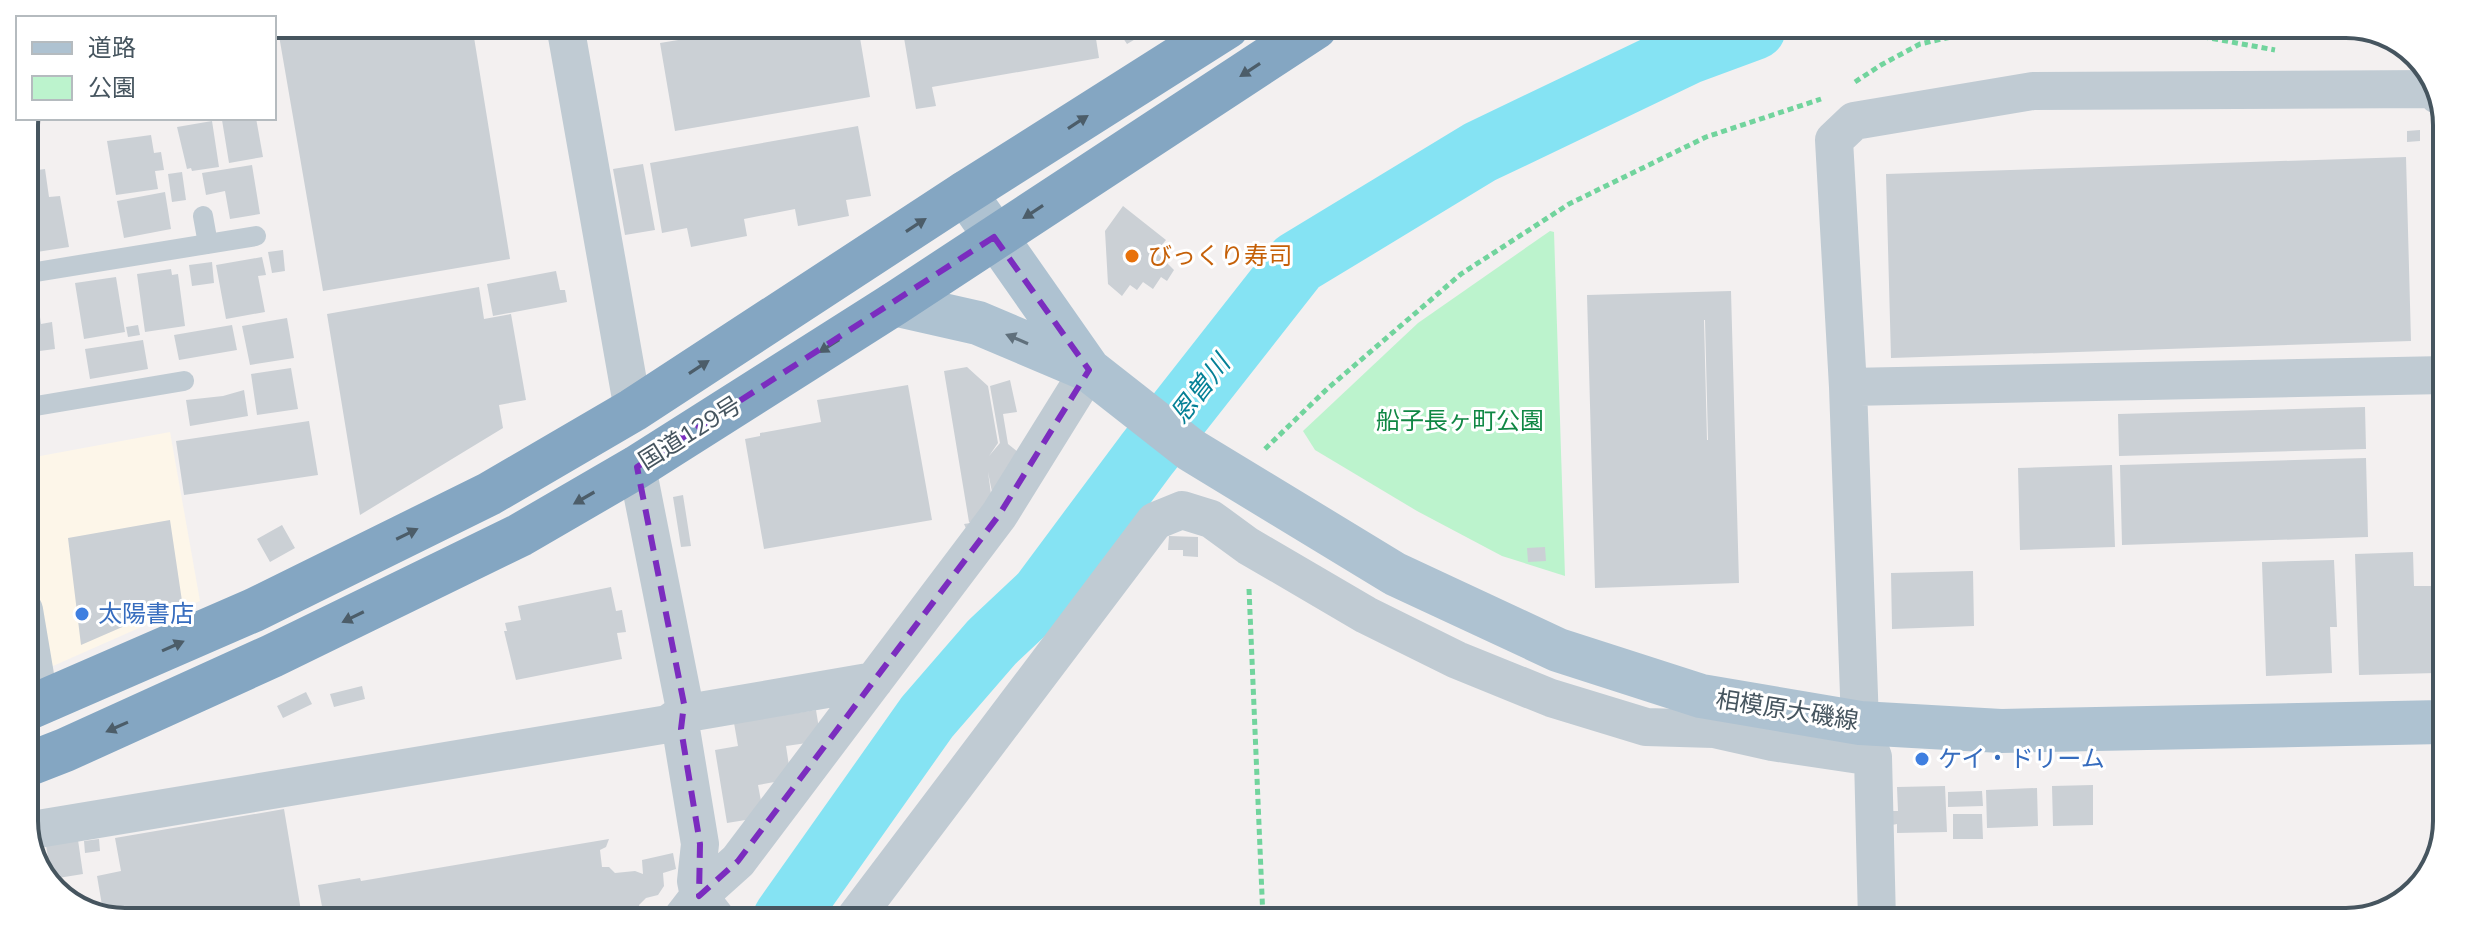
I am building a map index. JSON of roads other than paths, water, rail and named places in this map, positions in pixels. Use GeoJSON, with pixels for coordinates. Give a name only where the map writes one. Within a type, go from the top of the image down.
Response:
{"type":"FeatureCollection","features":[{"type":"Feature","properties":{"kind":"highway","name":"国道129号"},"geometry":{"type":"LineString","coordinates":[[38,704],[254,610],[489,494],[633,410],[1210,38]]}},
{"type":"Feature","properties":{"kind":"highway","name":"国道129号"},"geometry":{"type":"LineString","coordinates":[[38,760],[340,623],[520,535],[637,467],[894,304],[1299,38]]}},
{"type":"Feature","properties":{"kind":"main road"},"geometry":{"type":"LineString","coordinates":[[965,193],[1095,374]]}},
{"type":"Feature","properties":{"kind":"main road"},"geometry":{"type":"LineString","coordinates":[[894,304],[978,323],[1095,374]]}},
{"type":"Feature","properties":{"kind":"main road","name":"相模原大磯線"},"geometry":{"type":"LineString","coordinates":[[1095,374],[1191,450],[1395,574],[1558,650],[1701,696],[1867,740],[2001,731],[2433,722]]}},
{"type":"Feature","properties":{"kind":"street"},"geometry":{"type":"LineString","coordinates":[[567,38],[633,410]]}},
{"type":"Feature","properties":{"kind":"street"},"geometry":{"type":"LineString","coordinates":[[1876,908],[1834,140],[1854,121],[2033,91],[2424,89]]}},
{"type":"Feature","properties":{"kind":"street"},"geometry":{"type":"LineString","coordinates":[[702,908],[999,515],[1095,374]]}},
{"type":"Feature","properties":{"kind":"street"},"geometry":{"type":"LineString","coordinates":[[1848,387],[2433,375]]}},
{"type":"Feature","properties":{"kind":"street"},"geometry":{"type":"LineString","coordinates":[[637,467],[684,704],[681,729],[700,844],[696,881],[701,908]]}},
{"type":"Feature","properties":{"kind":"street"},"geometry":{"type":"LineString","coordinates":[[863,908],[1155,521],[1182,510],[1211,519],[1248,546],[1366,615],[1457,660],[1551,698],[1646,727],[1714,729],[1772,742],[1867,740]]}},
{"type":"Feature","properties":{"kind":"street"},"geometry":{"type":"LineString","coordinates":[[38,829],[668,724],[682,714],[874,681]]}},
{"type":"Feature","properties":{"kind":"lane"},"geometry":{"type":"LineString","coordinates":[[203,216],[208,244]]}},
{"type":"Feature","properties":{"kind":"lane"},"geometry":{"type":"LineString","coordinates":[[38,272],[256,236]]}},
{"type":"Feature","properties":{"kind":"lane"},"geometry":{"type":"LineString","coordinates":[[38,406],[184,381]]}},
{"type":"Feature","properties":{"kind":"waterway","name":"恩曽川"},"geometry":{"type":"LineString","coordinates":[[792,908],[927,717],[992,642],[1042,595],[1147,454],[1297,263],[1480,152],[1689,52],[1727,38]]}},
{"type":"Feature","properties":{"kind":"place","name":"びっくり寿司"},"geometry":{"type":"Point","coordinates":[1132,256]}},
{"type":"Feature","properties":{"kind":"place","name":"太陽書店"},"geometry":{"type":"Point","coordinates":[82,614]}},
{"type":"Feature","properties":{"kind":"place","name":"ケイ・ドリーム"},"geometry":{"type":"Point","coordinates":[1922,759]}},
{"type":"Feature","properties":{"kind":"park label","name":"船子長ヶ町公園"},"geometry":{"type":"Point","coordinates":[1460,421]}}]}
